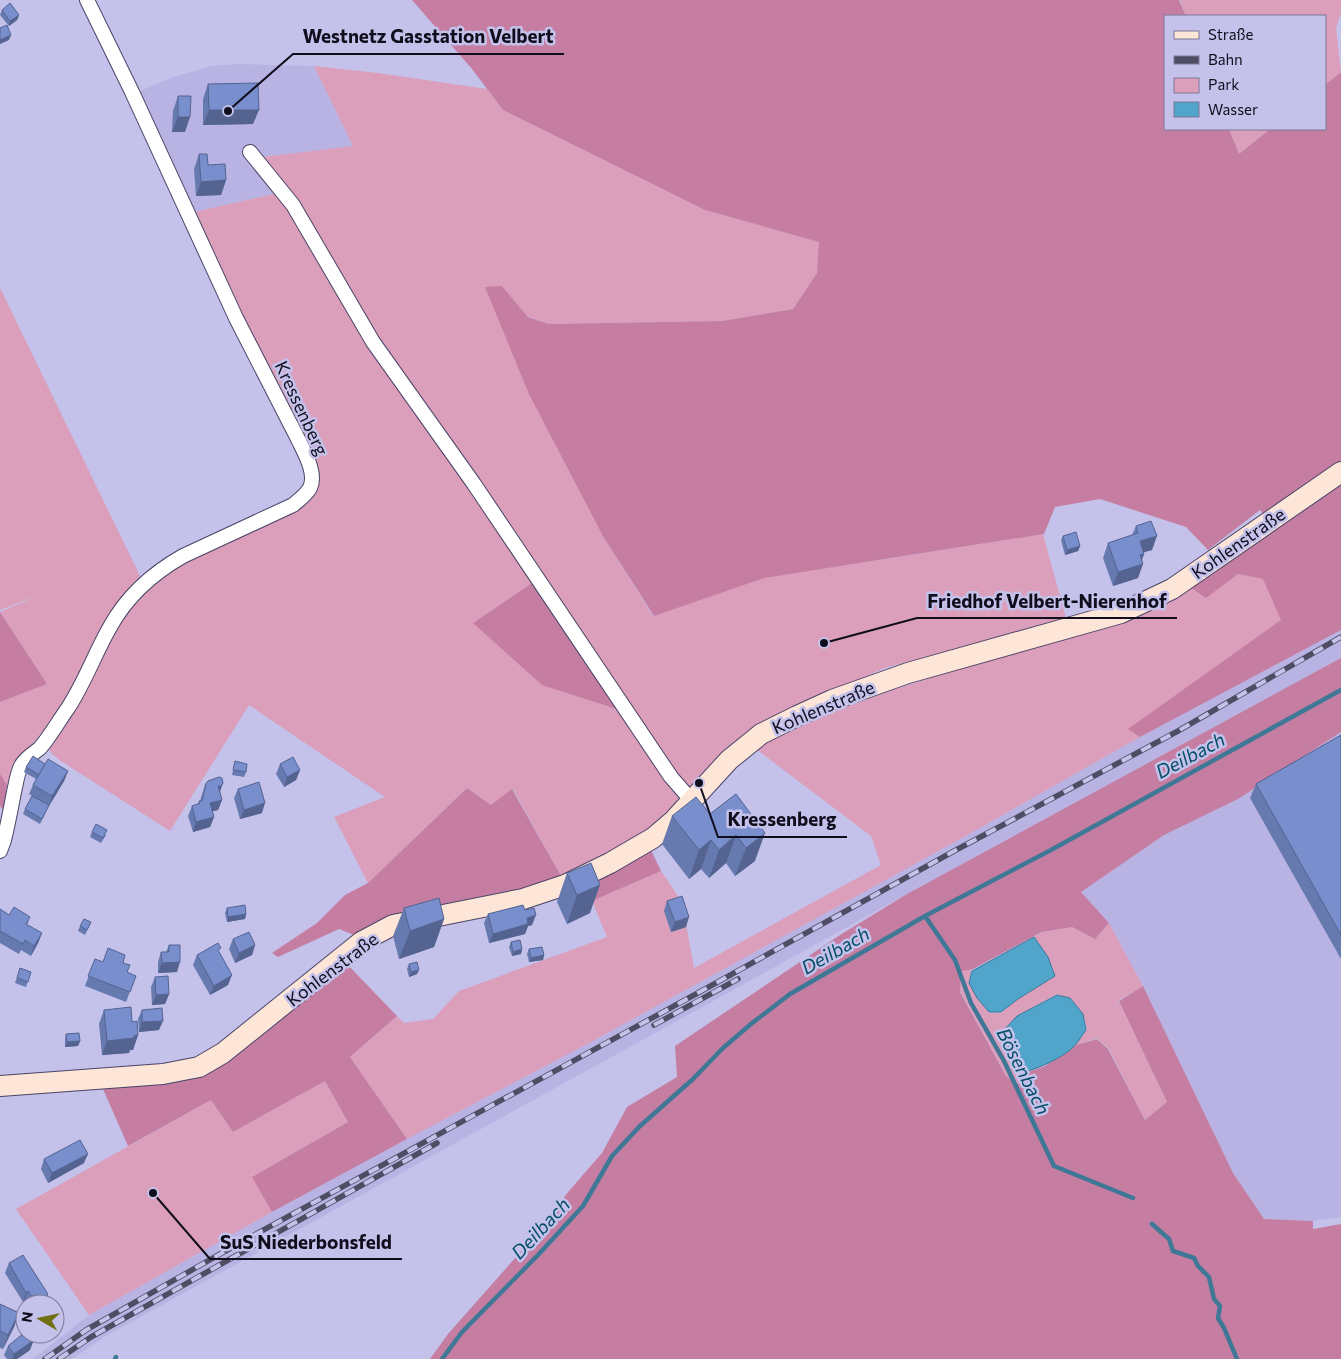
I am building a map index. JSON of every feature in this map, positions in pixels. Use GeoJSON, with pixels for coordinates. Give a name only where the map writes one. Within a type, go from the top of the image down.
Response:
{"type":"FeatureCollection","features":[{"type":"Feature","properties":{"kind":"main road","name":"Kohlenstraße"},"geometry":{"type":"LineString","coordinates":[[0,1086],[163,1074],[199,1067],[223,1053],[361,942],[393,925],[523,899],[565,885],[610,864],[653,838],[674,820],[729,760],[761,734],[832,700],[908,673],[1121,613],[1172,589],[1341,472]]}},
{"type":"Feature","properties":{"kind":"street","name":"Kressenberg"},"geometry":{"type":"LineString","coordinates":[[0,850],[21,766],[39,748],[69,707],[86,677],[110,626],[137,590],[151,577],[182,556],[293,505],[303,497],[310,487],[312,474],[298,438],[236,318],[132,92],[87,0]]}},
{"type":"Feature","properties":{"kind":"street"},"geometry":{"type":"LineString","coordinates":[[250,152],[294,205],[373,342],[474,484],[671,777],[692,801]]}},
{"type":"Feature","properties":{"kind":"shaded area"},"geometry":{"type":"Polygon","coordinates":[[[412,0],[1179,0],[1186,15],[1164,15],[1164,130],[1229,130],[1239,154],[1269,130],[1326,130],[1326,84],[1341,72],[1341,630],[1140,737],[1128,729],[1281,620],[1263,579],[1238,574],[1206,598],[1190,587],[1274,529],[1260,510],[1208,550],[1186,527],[1100,499],[1055,507],[1044,534],[764,578],[654,616],[604,538],[529,394],[485,287],[502,286],[528,317],[549,324],[722,321],[793,309],[817,273],[819,242],[705,210],[503,110],[472,69],[412,0]]]}},
{"type":"Feature","properties":{"kind":"shaded area"},"geometry":{"type":"Polygon","coordinates":[[[237,64],[314,66],[353,146],[278,193],[190,213],[136,93],[170,78],[212,66],[237,64]]]}},
{"type":"Feature","properties":{"kind":"shaded area"},"geometry":{"type":"Polygon","coordinates":[[[535,581],[623,711],[542,685],[473,623],[535,581]]]}},
{"type":"Feature","properties":{"kind":"shaded area"},"geometry":{"type":"Polygon","coordinates":[[[0,612],[47,684],[0,702],[0,612]]]}},
{"type":"Feature","properties":{"kind":"shaded area"},"geometry":{"type":"Polygon","coordinates":[[[1341,630],[1341,658],[907,894],[104,1337],[72,1359],[33,1359],[52,1344],[65,1344],[65,1334],[89,1315],[272,1212],[591,1042],[964,837],[1140,737],[1341,630]]]}},
{"type":"Feature","properties":{"kind":"shaded area"},"geometry":{"type":"Polygon","coordinates":[[[1341,658],[1341,732],[1238,799],[1164,835],[1081,892],[1109,923],[1095,939],[1072,927],[1042,932],[971,970],[961,971],[960,992],[1006,1076],[1019,1084],[1020,1075],[1045,1066],[1076,1045],[1097,1039],[1108,1049],[1145,1120],[1167,1102],[1119,1001],[1143,986],[1233,1173],[1264,1219],[1313,1221],[1313,1229],[1341,1224],[1341,1359],[430,1359],[448,1334],[524,1248],[602,1153],[627,1107],[677,1077],[675,1046],[840,935],[907,894],[1341,658]]]}},
{"type":"Feature","properties":{"kind":"shaded area"},"geometry":{"type":"Polygon","coordinates":[[[1341,732],[1341,1217],[1313,1221],[1264,1219],[1233,1173],[1143,986],[1109,923],[1081,892],[1164,835],[1238,799],[1341,732]]]}},
{"type":"Feature","properties":{"kind":"shaded area"},"geometry":{"type":"Polygon","coordinates":[[[0,774],[7,785],[3,810],[0,806],[0,774]]]}},
{"type":"Feature","properties":{"kind":"shaded area"},"geometry":{"type":"Polygon","coordinates":[[[467,788],[491,805],[512,789],[561,876],[546,884],[359,937],[339,929],[278,957],[272,953],[317,923],[345,895],[368,883],[467,788]]]}},
{"type":"Feature","properties":{"kind":"shaded area"},"geometry":{"type":"Polygon","coordinates":[[[650,848],[661,871],[592,901],[584,883],[650,848]]]}},
{"type":"Feature","properties":{"kind":"shaded area"},"geometry":{"type":"Polygon","coordinates":[[[346,963],[397,1016],[350,1057],[407,1139],[272,1212],[252,1177],[348,1122],[325,1081],[233,1132],[211,1100],[128,1146],[103,1089],[202,1074],[346,963]]]}},
{"type":"Feature","properties":{"kind":"green space"},"geometry":{"type":"Polygon","coordinates":[[[1180,0],[1341,0],[1341,13],[1336,28],[1341,72],[1326,84],[1326,15],[1186,15],[1180,0]]]}},
{"type":"Feature","properties":{"kind":"green space"},"geometry":{"type":"Polygon","coordinates":[[[314,66],[487,89],[503,110],[705,210],[820,242],[817,273],[793,309],[722,321],[549,324],[527,316],[502,286],[604,538],[653,616],[764,577],[1043,534],[1066,618],[885,668],[837,689],[689,789],[668,766],[375,339],[263,157],[353,146],[314,66]]]}},
{"type":"Feature","properties":{"kind":"green space"},"geometry":{"type":"Polygon","coordinates":[[[1229,130],[1269,130],[1239,154],[1229,130]]]}},
{"type":"Feature","properties":{"kind":"green space"},"geometry":{"type":"Polygon","coordinates":[[[278,193],[535,581],[473,623],[623,711],[676,787],[679,800],[669,813],[642,836],[626,846],[561,876],[513,789],[491,805],[467,788],[368,883],[334,817],[385,797],[249,705],[170,831],[61,761],[52,754],[47,746],[115,625],[163,570],[295,507],[314,473],[190,213],[278,193]]]}},
{"type":"Feature","properties":{"kind":"green space"},"geometry":{"type":"Polygon","coordinates":[[[0,288],[142,580],[56,715],[17,763],[7,785],[0,774],[0,702],[47,684],[0,612],[40,595],[0,610],[0,288]]]}},
{"type":"Feature","properties":{"kind":"green space"},"geometry":{"type":"Polygon","coordinates":[[[1238,574],[1264,579],[1282,620],[1129,729],[1140,737],[964,837],[591,1042],[407,1139],[350,1057],[397,1016],[404,1023],[433,1019],[459,991],[607,937],[592,901],[661,871],[682,902],[694,968],[881,865],[871,836],[756,749],[794,726],[827,711],[961,668],[1116,623],[1154,609],[1190,587],[1206,597],[1238,574]]]}},
{"type":"Feature","properties":{"kind":"green space"},"geometry":{"type":"Polygon","coordinates":[[[1109,923],[1143,986],[1119,1000],[1111,1015],[1119,1001],[1167,1102],[1145,1120],[1109,1049],[1097,1038],[1076,1045],[1087,1029],[1081,1011],[1070,1000],[1057,994],[1017,1016],[1002,1032],[1007,1054],[1020,1075],[1019,1084],[1006,1076],[960,991],[961,970],[971,971],[969,983],[977,998],[989,1013],[1001,1013],[1018,999],[1055,976],[1048,957],[1034,937],[1043,932],[1072,927],[1095,939],[1109,923]]]}},
{"type":"Feature","properties":{"kind":"green space"},"geometry":{"type":"Polygon","coordinates":[[[325,1081],[348,1122],[253,1176],[272,1212],[89,1315],[16,1209],[211,1100],[233,1132],[325,1081]]]}},
{"type":"Feature","properties":{"kind":"water"},"geometry":{"type":"Polygon","coordinates":[[[1034,937],[1048,957],[1055,976],[1001,1012],[989,1012],[977,998],[969,983],[972,971],[1034,937]]]}},
{"type":"Feature","properties":{"kind":"water"},"geometry":{"type":"Polygon","coordinates":[[[1057,995],[1070,998],[1083,1014],[1086,1030],[1077,1043],[1066,1053],[1043,1066],[1020,1074],[1007,1054],[1002,1032],[1017,1016],[1057,995]]]}},
{"type":"Feature","properties":{"kind":"building"},"geometry":{"type":"Polygon","coordinates":[[[10,3],[19,15],[10,21],[2,10],[10,3]]]}},
{"type":"Feature","properties":{"kind":"building"},"geometry":{"type":"Polygon","coordinates":[[[7,25],[11,35],[0,40],[0,28],[7,25]]]}},
{"type":"Feature","properties":{"kind":"building"},"geometry":{"type":"Polygon","coordinates":[[[258,83],[259,110],[209,110],[208,84],[258,83]]]}},
{"type":"Feature","properties":{"kind":"building"},"geometry":{"type":"Polygon","coordinates":[[[178,96],[191,96],[190,117],[178,117],[178,96]]]}},
{"type":"Feature","properties":{"kind":"building"},"geometry":{"type":"Polygon","coordinates":[[[199,154],[207,154],[208,165],[225,164],[226,180],[201,182],[199,154]]]}},
{"type":"Feature","properties":{"kind":"building"},"geometry":{"type":"Polygon","coordinates":[[[1151,521],[1157,536],[1140,541],[1144,554],[1140,555],[1143,564],[1118,572],[1108,543],[1138,533],[1136,526],[1151,521]]]}},
{"type":"Feature","properties":{"kind":"building"},"geometry":{"type":"Polygon","coordinates":[[[1076,532],[1080,546],[1067,550],[1063,536],[1076,532]]]}},
{"type":"Feature","properties":{"kind":"building"},"geometry":{"type":"Polygon","coordinates":[[[1341,735],[1341,935],[1256,784],[1341,735]]]}},
{"type":"Feature","properties":{"kind":"building"},"geometry":{"type":"Polygon","coordinates":[[[33,756],[45,764],[39,775],[26,767],[33,756]]]}},
{"type":"Feature","properties":{"kind":"building"},"geometry":{"type":"Polygon","coordinates":[[[293,757],[300,770],[287,777],[280,764],[293,757]]]}},
{"type":"Feature","properties":{"kind":"building"},"geometry":{"type":"Polygon","coordinates":[[[48,759],[68,771],[52,796],[33,785],[48,759]]]}},
{"type":"Feature","properties":{"kind":"building"},"geometry":{"type":"Polygon","coordinates":[[[235,761],[247,764],[246,772],[233,770],[235,761]]]}},
{"type":"Feature","properties":{"kind":"building"},"geometry":{"type":"Polygon","coordinates":[[[219,777],[222,778],[223,783],[221,786],[218,786],[222,800],[210,803],[214,817],[196,822],[192,806],[202,801],[205,785],[208,781],[219,777]]]}},
{"type":"Feature","properties":{"kind":"building"},"geometry":{"type":"Polygon","coordinates":[[[259,782],[265,803],[244,810],[238,789],[259,782]]]}},
{"type":"Feature","properties":{"kind":"building"},"geometry":{"type":"Polygon","coordinates":[[[736,794],[765,833],[746,848],[736,835],[719,850],[711,840],[699,850],[672,816],[696,797],[710,814],[736,794]]]}},
{"type":"Feature","properties":{"kind":"building"},"geometry":{"type":"Polygon","coordinates":[[[32,796],[49,805],[42,819],[25,809],[32,796]]]}},
{"type":"Feature","properties":{"kind":"building"},"geometry":{"type":"Polygon","coordinates":[[[96,824],[107,830],[103,838],[92,832],[96,824]]]}},
{"type":"Feature","properties":{"kind":"building"},"geometry":{"type":"Polygon","coordinates":[[[591,863],[600,885],[577,895],[567,873],[591,863]]]}},
{"type":"Feature","properties":{"kind":"building"},"geometry":{"type":"Polygon","coordinates":[[[682,896],[689,917],[675,922],[667,901],[682,896]]]}},
{"type":"Feature","properties":{"kind":"building"},"geometry":{"type":"Polygon","coordinates":[[[439,898],[444,919],[410,931],[404,908],[439,898]]]}},
{"type":"Feature","properties":{"kind":"building"},"geometry":{"type":"Polygon","coordinates":[[[245,905],[246,914],[228,917],[227,908],[245,905]]]}},
{"type":"Feature","properties":{"kind":"building"},"geometry":{"type":"Polygon","coordinates":[[[523,905],[525,910],[534,908],[536,915],[527,918],[528,924],[493,934],[488,914],[523,905]]]}},
{"type":"Feature","properties":{"kind":"building"},"geometry":{"type":"Polygon","coordinates":[[[14,907],[30,917],[26,924],[42,933],[34,946],[25,940],[23,944],[0,931],[0,909],[9,915],[14,907]]]}},
{"type":"Feature","properties":{"kind":"building"},"geometry":{"type":"Polygon","coordinates":[[[84,919],[91,922],[87,930],[80,926],[84,919]]]}},
{"type":"Feature","properties":{"kind":"building"},"geometry":{"type":"Polygon","coordinates":[[[249,932],[255,945],[239,953],[233,939],[249,932]]]}},
{"type":"Feature","properties":{"kind":"building"},"geometry":{"type":"Polygon","coordinates":[[[520,940],[522,949],[513,952],[511,942],[520,940]]]}},
{"type":"Feature","properties":{"kind":"building"},"geometry":{"type":"Polygon","coordinates":[[[218,943],[221,948],[218,950],[232,975],[214,986],[197,955],[218,943]]]}},
{"type":"Feature","properties":{"kind":"building"},"geometry":{"type":"Polygon","coordinates":[[[169,945],[180,945],[180,962],[162,963],[161,952],[169,952],[169,945]]]}},
{"type":"Feature","properties":{"kind":"building"},"geometry":{"type":"Polygon","coordinates":[[[542,947],[544,955],[531,958],[529,949],[542,947]]]}},
{"type":"Feature","properties":{"kind":"building"},"geometry":{"type":"Polygon","coordinates":[[[108,948],[125,955],[123,963],[130,965],[127,972],[136,976],[130,992],[88,976],[95,959],[103,962],[108,948]]]}},
{"type":"Feature","properties":{"kind":"building"},"geometry":{"type":"Polygon","coordinates":[[[417,962],[419,970],[411,972],[409,964],[417,962]]]}},
{"type":"Feature","properties":{"kind":"building"},"geometry":{"type":"Polygon","coordinates":[[[20,968],[31,972],[28,982],[17,978],[20,968]]]}},
{"type":"Feature","properties":{"kind":"building"},"geometry":{"type":"Polygon","coordinates":[[[168,976],[169,994],[156,995],[155,977],[168,976]]]}},
{"type":"Feature","properties":{"kind":"building"},"geometry":{"type":"Polygon","coordinates":[[[131,1007],[132,1022],[137,1021],[138,1035],[134,1036],[134,1038],[107,1041],[104,1010],[131,1007]]]}},
{"type":"Feature","properties":{"kind":"building"},"geometry":{"type":"Polygon","coordinates":[[[162,1008],[163,1021],[142,1022],[142,1010],[162,1008]]]}},
{"type":"Feature","properties":{"kind":"building"},"geometry":{"type":"Polygon","coordinates":[[[79,1033],[80,1041],[67,1042],[66,1034],[79,1033]]]}},
{"type":"Feature","properties":{"kind":"building"},"geometry":{"type":"Polygon","coordinates":[[[80,1140],[88,1154],[52,1173],[44,1159],[80,1140]]]}},
{"type":"Feature","properties":{"kind":"building"},"geometry":{"type":"Polygon","coordinates":[[[23,1255],[48,1294],[30,1294],[28,1291],[26,1293],[9,1263],[23,1255]]]}},
{"type":"Feature","properties":{"kind":"building"},"geometry":{"type":"Polygon","coordinates":[[[0,1304],[15,1311],[15,1321],[8,1335],[0,1331],[0,1304]]]}},
{"type":"Feature","properties":{"kind":"building"},"geometry":{"type":"Polygon","coordinates":[[[15,1340],[15,1344],[28,1344],[14,1354],[8,1346],[15,1340]]]}},
{"type":"Feature","properties":{"kind":"waterway","name":"Deilbach"},"geometry":{"type":"LineString","coordinates":[[442,1359],[462,1332],[583,1206],[612,1156],[640,1126],[693,1079],[723,1048],[790,994],[925,916],[1051,850],[1341,690]]}},
{"type":"Feature","properties":{"kind":"waterway","name":"Bösenbach"},"geometry":{"type":"LineString","coordinates":[[925,916],[955,960],[971,1003],[1004,1061],[1054,1166],[1133,1198]]}},
{"type":"Feature","properties":{"kind":"waterway","name":"Bösenbach"},"geometry":{"type":"LineString","coordinates":[[1152,1224],[1169,1239],[1173,1251],[1194,1258],[1198,1266],[1209,1277],[1214,1299],[1220,1306],[1218,1318],[1237,1359]]}},
{"type":"Feature","properties":{"kind":"railway"},"geometry":{"type":"LineString","coordinates":[[45,1359],[86,1330],[236,1245],[956,850],[1178,731],[1341,637]]}},
{"type":"Feature","properties":{"kind":"railway"},"geometry":{"type":"LineString","coordinates":[[654,1025],[738,979]]}},
{"type":"Feature","properties":{"kind":"railway"},"geometry":{"type":"LineString","coordinates":[[59,1359],[91,1337],[437,1143]]}},
{"type":"Feature","properties":{"kind":"place","name":"Westnetz Gasstation Velbert"},"geometry":{"type":"Point","coordinates":[228,111]}},
{"type":"Feature","properties":{"kind":"place","name":"Friedhof Velbert-Nierenhof"},"geometry":{"type":"Point","coordinates":[824,643]}},
{"type":"Feature","properties":{"kind":"place","name":"Kressenberg"},"geometry":{"type":"Point","coordinates":[699,783]}},
{"type":"Feature","properties":{"kind":"place","name":"SuS Niederbonsfeld"},"geometry":{"type":"Point","coordinates":[153,1193]}}]}
